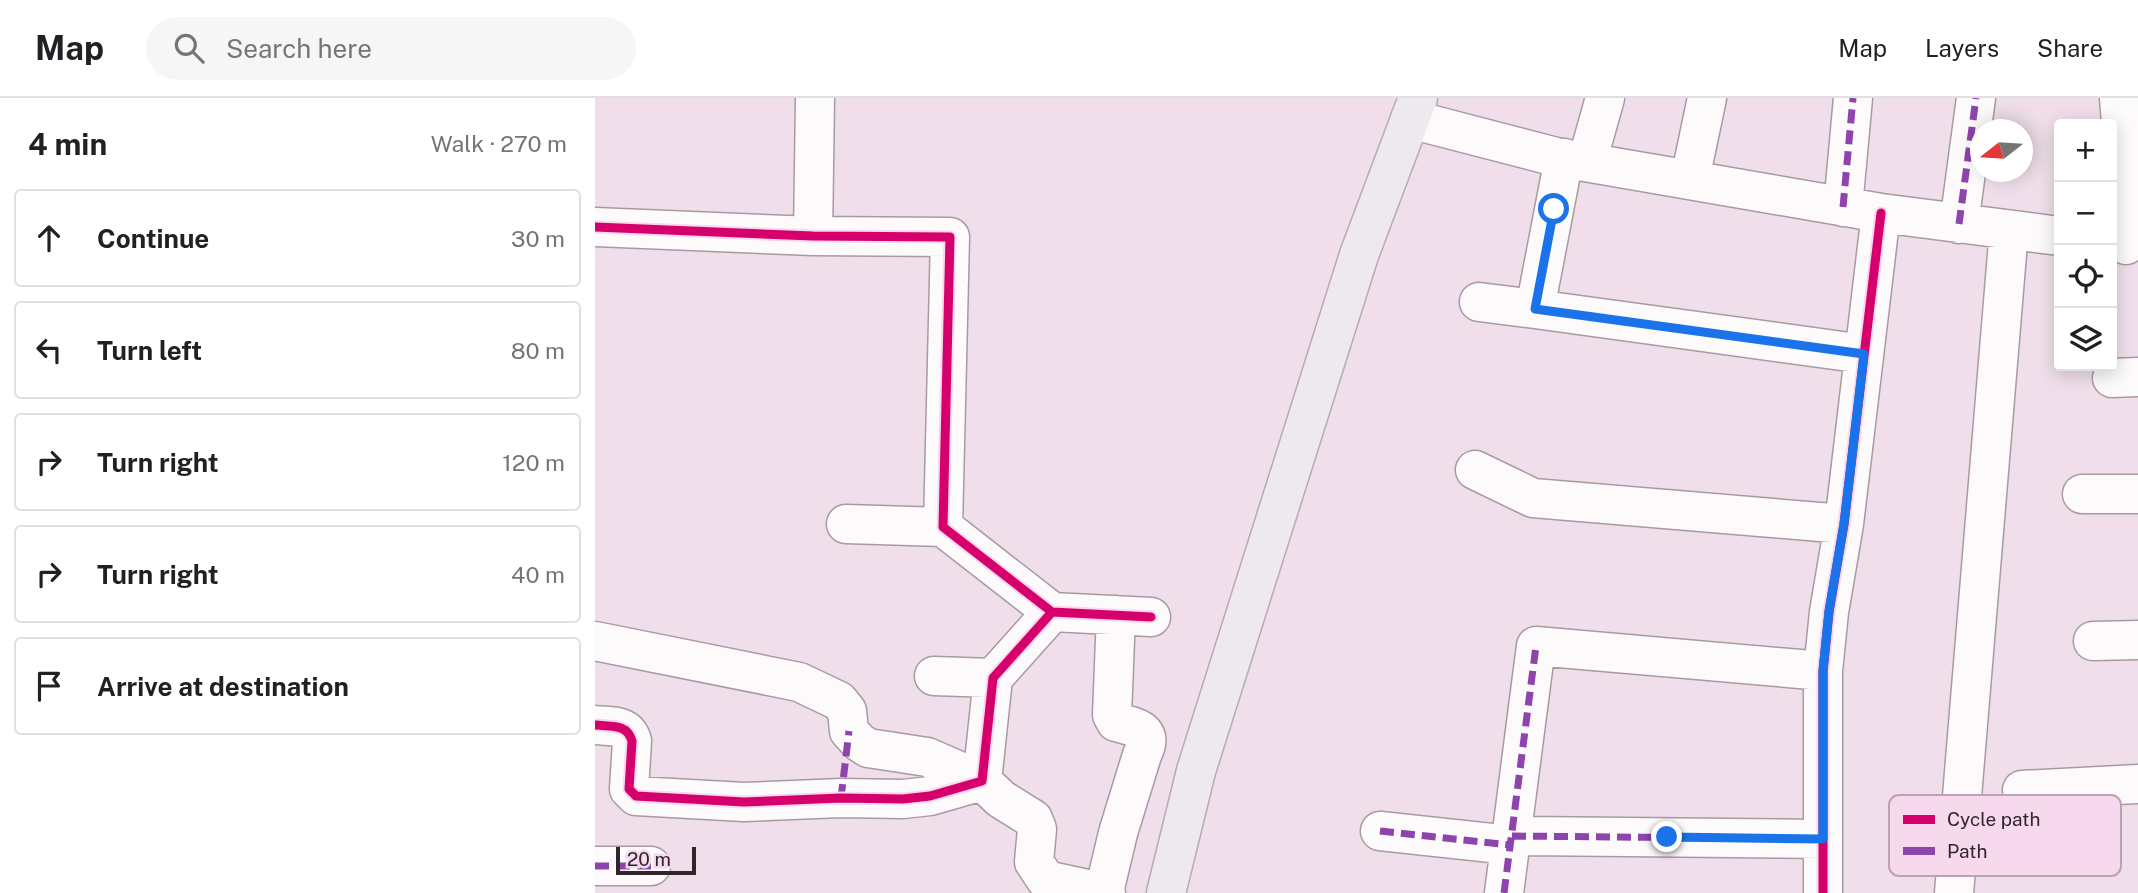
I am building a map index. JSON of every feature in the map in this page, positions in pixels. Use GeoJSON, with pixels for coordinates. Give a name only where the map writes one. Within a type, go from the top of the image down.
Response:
{"type":"FeatureCollection","features":[{"type":"Feature","properties":{"kind":"main road"},"geometry":{"type":"LineString","coordinates":[[1166,893],[1200,757],[1359,255],[1414,108]]}},
{"type":"Feature","properties":{"kind":"street"},"geometry":{"type":"LineString","coordinates":[[813,236],[815,98]]}},
{"type":"Feature","properties":{"kind":"street"},"geometry":{"type":"LineString","coordinates":[[1535,309],[1575,160],[1605,98]]}},
{"type":"Feature","properties":{"kind":"street"},"geometry":{"type":"LineString","coordinates":[[1690,179],[1707,98]]}},
{"type":"Feature","properties":{"kind":"street"},"geometry":{"type":"LineString","coordinates":[[1843,206],[1853,98]]}},
{"type":"Feature","properties":{"kind":"street"},"geometry":{"type":"LineString","coordinates":[[1959,224],[1976,98]]}},
{"type":"Feature","properties":{"kind":"street"},"geometry":{"type":"LineString","coordinates":[[2119,98],[2130,135],[2125,245]]}},
{"type":"Feature","properties":{"kind":"street"},"geometry":{"type":"LineString","coordinates":[[1414,108],[1575,160],[1881,213],[2054,235]]}},
{"type":"Feature","properties":{"kind":"street"},"geometry":{"type":"LineString","coordinates":[[1823,893],[1823,671],[1829,611],[1844,524],[1881,213]]}},
{"type":"Feature","properties":{"kind":"street"},"geometry":{"type":"LineString","coordinates":[[595,227],[813,236],[950,237],[943,527]]}},
{"type":"Feature","properties":{"kind":"street"},"geometry":{"type":"LineString","coordinates":[[1962,795],[2009,230]]}},
{"type":"Feature","properties":{"kind":"street"},"geometry":{"type":"LineString","coordinates":[[1479,302],[1864,354]]}},
{"type":"Feature","properties":{"kind":"street"},"geometry":{"type":"LineString","coordinates":[[1475,470],[1533,498],[1844,524]]}},
{"type":"Feature","properties":{"kind":"street"},"geometry":{"type":"LineString","coordinates":[[2082,494],[2138,494]]}},
{"type":"Feature","properties":{"kind":"street"},"geometry":{"type":"LineString","coordinates":[[846,524],[943,527],[1052,612],[1133,616],[1112,715],[1116,722],[1141,730],[1147,737],[1147,745],[1118,833],[1105,893],[1046,880],[1034,862],[1037,830],[1033,819],[1001,799],[982,781],[927,757],[868,748],[849,731]]}},
{"type":"Feature","properties":{"kind":"street"},"geometry":{"type":"LineString","coordinates":[[982,781],[993,678],[1052,612]]}},
{"type":"Feature","properties":{"kind":"street"},"geometry":{"type":"LineString","coordinates":[[2093,641],[2138,640]]}},
{"type":"Feature","properties":{"kind":"street"},"geometry":{"type":"LineString","coordinates":[[595,641],[799,682],[839,701],[847,711],[849,731],[841,798]]}},
{"type":"Feature","properties":{"kind":"street"},"geometry":{"type":"LineString","coordinates":[[1504,893],[1536,646],[1823,671]]}},
{"type":"Feature","properties":{"kind":"street"},"geometry":{"type":"LineString","coordinates":[[934,676],[993,678]]}},
{"type":"Feature","properties":{"kind":"street"},"geometry":{"type":"LineString","coordinates":[[595,725],[623,727],[630,733],[632,741],[629,789],[636,796],[744,802],[841,798],[903,799],[930,796],[982,781]]}},
{"type":"Feature","properties":{"kind":"street"},"geometry":{"type":"LineString","coordinates":[[2022,790],[2138,784]]}},
{"type":"Feature","properties":{"kind":"street"},"geometry":{"type":"LineString","coordinates":[[1380,831],[1511,840],[1823,839]]}},
{"type":"Feature","properties":{"kind":"street"},"geometry":{"type":"LineString","coordinates":[[595,866],[651,866]]}},
{"type":"Feature","properties":{"kind":"marked path"},"geometry":{"type":"LineString","coordinates":[[1843,207],[1853,98]]}},
{"type":"Feature","properties":{"kind":"marked path"},"geometry":{"type":"LineString","coordinates":[[1959,224],[1976,98]]}},
{"type":"Feature","properties":{"kind":"marked path"},"geometry":{"type":"LineString","coordinates":[[1504,893],[1536,646]]}},
{"type":"Feature","properties":{"kind":"marked path"},"geometry":{"type":"LineString","coordinates":[[841,798],[849,731]]}},
{"type":"Feature","properties":{"kind":"marked path"},"geometry":{"type":"LineString","coordinates":[[1380,831],[1510,845]]}},
{"type":"Feature","properties":{"kind":"marked path"},"geometry":{"type":"LineString","coordinates":[[1512,836],[1823,839]]}},
{"type":"Feature","properties":{"kind":"marked path"},"geometry":{"type":"LineString","coordinates":[[595,866],[651,866]]}},
{"type":"Feature","properties":{"kind":"cycle path"},"geometry":{"type":"LineString","coordinates":[[1823,893],[1823,671],[1829,612],[1844,524],[1881,213]]}},
{"type":"Feature","properties":{"kind":"cycle path"},"geometry":{"type":"LineString","coordinates":[[595,227],[813,236],[950,237],[943,527],[1052,612]]}},
{"type":"Feature","properties":{"kind":"cycle path"},"geometry":{"type":"LineString","coordinates":[[595,725],[617,727],[630,735],[632,741],[629,789],[636,796],[744,802],[841,798],[903,799],[930,796],[982,781],[993,678],[1052,612],[1151,617]]}},
{"type":"Feature","properties":{"kind":"route"},"geometry":{"type":"LineString","coordinates":[[1554,209],[1535,309],[1864,354],[1823,671],[1823,839],[1667,837]]}}]}
